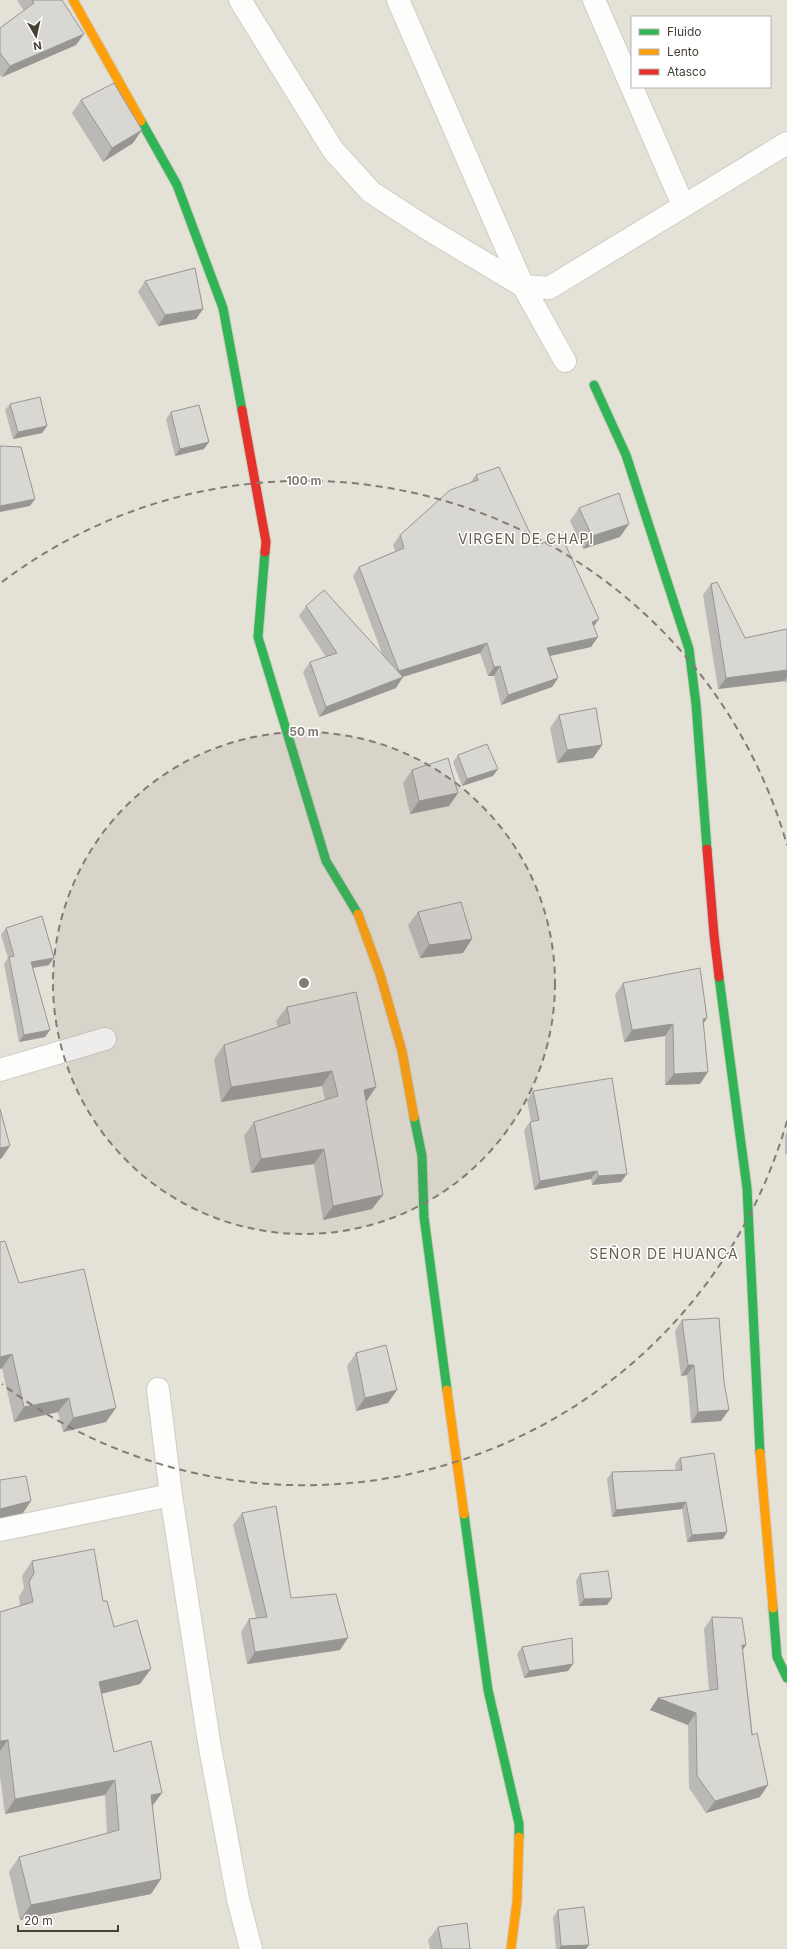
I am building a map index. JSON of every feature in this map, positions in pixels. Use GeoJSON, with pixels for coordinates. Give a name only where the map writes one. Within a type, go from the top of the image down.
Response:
{"type":"FeatureCollection","features":[{"type":"Feature","properties":{"kind":"street"},"geometry":{"type":"LineString","coordinates":[[73,0],[83,14],[177,185],[223,308],[266,542],[258,637],[326,861],[358,914],[380,974],[402,1050],[422,1156],[424,1218],[488,1690],[519,1824],[517,1901],[511,1949]]}},
{"type":"Feature","properties":{"kind":"street"},"geometry":{"type":"LineString","coordinates":[[240,0],[333,150],[371,192],[428,229],[523,286],[549,288],[787,143]]}},
{"type":"Feature","properties":{"kind":"street"},"geometry":{"type":"LineString","coordinates":[[398,0],[523,286],[565,361]]}},
{"type":"Feature","properties":{"kind":"street"},"geometry":{"type":"LineString","coordinates":[[594,0],[631,84]]}},
{"type":"Feature","properties":{"kind":"street"},"geometry":{"type":"LineString","coordinates":[[633,88],[684,205]]}},
{"type":"Feature","properties":{"kind":"street"},"geometry":{"type":"LineString","coordinates":[[594,385],[626,455],[689,649],[696,704],[714,935],[747,1188],[757,1421],[777,1657],[787,1678]]}},
{"type":"Feature","properties":{"kind":"street"},"geometry":{"type":"LineString","coordinates":[[0,1070],[105,1039]]}},
{"type":"Feature","properties":{"kind":"street"},"geometry":{"type":"LineString","coordinates":[[158,1389],[171,1495],[209,1742],[238,1899],[251,1949]]}},
{"type":"Feature","properties":{"kind":"street"},"geometry":{"type":"LineString","coordinates":[[0,1530],[171,1495]]}},
{"type":"Feature","properties":{"kind":"shaded area"},"geometry":{"type":"Polygon","coordinates":[[[0,0],[787,0],[787,1949],[0,1949],[0,0]]]}},
{"type":"Feature","properties":{"kind":"building"},"geometry":{"type":"Polygon","coordinates":[[[32,0],[62,0],[84,34],[10,66],[0,53],[0,28],[34,3],[32,0]]]}},
{"type":"Feature","properties":{"kind":"building"},"geometry":{"type":"Polygon","coordinates":[[[114,83],[142,130],[112,148],[81,100],[114,83]]]}},
{"type":"Feature","properties":{"kind":"building"},"geometry":{"type":"Polygon","coordinates":[[[195,268],[203,309],[165,315],[145,281],[195,268]]]}},
{"type":"Feature","properties":{"kind":"building"},"geometry":{"type":"Polygon","coordinates":[[[40,397],[47,426],[18,432],[10,404],[40,397]]]}},
{"type":"Feature","properties":{"kind":"building"},"geometry":{"type":"Polygon","coordinates":[[[199,405],[209,442],[180,449],[171,412],[199,405]]]}},
{"type":"Feature","properties":{"kind":"building"},"geometry":{"type":"Polygon","coordinates":[[[0,446],[21,447],[35,499],[0,506],[0,446]]]}},
{"type":"Feature","properties":{"kind":"building"},"geometry":{"type":"Polygon","coordinates":[[[499,467],[536,546],[561,535],[599,619],[592,622],[598,637],[547,648],[558,678],[508,695],[500,666],[494,667],[487,643],[399,671],[359,567],[404,548],[400,535],[450,490],[478,480],[476,475],[499,467]]]}},
{"type":"Feature","properties":{"kind":"building"},"geometry":{"type":"Polygon","coordinates":[[[619,493],[629,524],[592,536],[579,508],[619,493]]]}},
{"type":"Feature","properties":{"kind":"building"},"geometry":{"type":"Polygon","coordinates":[[[717,582],[745,638],[787,629],[787,670],[726,678],[711,584],[717,582]]]}},
{"type":"Feature","properties":{"kind":"building"},"geometry":{"type":"Polygon","coordinates":[[[324,590],[403,677],[326,707],[310,662],[337,653],[306,606],[324,590]]]}},
{"type":"Feature","properties":{"kind":"building"},"geometry":{"type":"Polygon","coordinates":[[[596,708],[602,745],[567,750],[559,715],[596,708]]]}},
{"type":"Feature","properties":{"kind":"building"},"geometry":{"type":"Polygon","coordinates":[[[487,744],[498,769],[467,779],[458,755],[487,744]]]}},
{"type":"Feature","properties":{"kind":"building"},"geometry":{"type":"Polygon","coordinates":[[[448,758],[458,793],[419,801],[412,770],[448,758]]]}},
{"type":"Feature","properties":{"kind":"building"},"geometry":{"type":"Polygon","coordinates":[[[461,902],[472,939],[429,945],[418,912],[461,902]]]}},
{"type":"Feature","properties":{"kind":"building"},"geometry":{"type":"Polygon","coordinates":[[[42,916],[54,958],[31,962],[50,1030],[24,1035],[9,957],[14,956],[6,928],[42,916]]]}},
{"type":"Feature","properties":{"kind":"building"},"geometry":{"type":"Polygon","coordinates":[[[700,968],[707,1018],[703,1019],[708,1072],[674,1074],[673,1024],[632,1030],[623,983],[700,968]]]}},
{"type":"Feature","properties":{"kind":"building"},"geometry":{"type":"Polygon","coordinates":[[[356,992],[376,1087],[364,1090],[383,1195],[333,1206],[324,1149],[261,1159],[254,1122],[338,1096],[332,1071],[231,1087],[224,1045],[290,1023],[287,1007],[356,992]]]}},
{"type":"Feature","properties":{"kind":"building"},"geometry":{"type":"Polygon","coordinates":[[[612,1078],[627,1174],[598,1176],[597,1171],[540,1181],[530,1122],[539,1120],[533,1091],[612,1078]]]}},
{"type":"Feature","properties":{"kind":"building"},"geometry":{"type":"Polygon","coordinates":[[[0,1109],[10,1146],[0,1148],[0,1109]]]}},
{"type":"Feature","properties":{"kind":"building"},"geometry":{"type":"Polygon","coordinates":[[[5,1241],[19,1283],[84,1269],[116,1408],[73,1418],[69,1398],[24,1407],[12,1354],[0,1357],[0,1242],[5,1241]]]}},
{"type":"Feature","properties":{"kind":"building"},"geometry":{"type":"Polygon","coordinates":[[[719,1318],[724,1382],[729,1410],[698,1412],[694,1365],[688,1365],[682,1320],[719,1318]]]}},
{"type":"Feature","properties":{"kind":"building"},"geometry":{"type":"Polygon","coordinates":[[[386,1345],[397,1390],[365,1398],[356,1353],[386,1345]]]}},
{"type":"Feature","properties":{"kind":"building"},"geometry":{"type":"Polygon","coordinates":[[[714,1453],[727,1532],[692,1535],[686,1502],[616,1510],[612,1472],[682,1470],[680,1458],[714,1453]]]}},
{"type":"Feature","properties":{"kind":"building"},"geometry":{"type":"Polygon","coordinates":[[[26,1476],[31,1501],[0,1509],[0,1480],[26,1476]]]}},
{"type":"Feature","properties":{"kind":"building"},"geometry":{"type":"Polygon","coordinates":[[[276,1506],[291,1598],[336,1594],[348,1638],[255,1652],[249,1619],[267,1617],[242,1513],[276,1506]]]}},
{"type":"Feature","properties":{"kind":"building"},"geometry":{"type":"Polygon","coordinates":[[[94,1549],[103,1601],[107,1601],[114,1627],[137,1620],[151,1669],[99,1682],[114,1752],[151,1741],[162,1793],[151,1795],[161,1879],[31,1905],[19,1857],[119,1830],[115,1780],[15,1799],[8,1740],[0,1741],[0,1612],[33,1602],[29,1582],[34,1573],[32,1561],[94,1549]]]}},
{"type":"Feature","properties":{"kind":"building"},"geometry":{"type":"Polygon","coordinates":[[[608,1571],[612,1598],[584,1599],[580,1574],[608,1571]]]}},
{"type":"Feature","properties":{"kind":"building"},"geometry":{"type":"Polygon","coordinates":[[[712,1617],[742,1618],[746,1645],[742,1645],[752,1735],[757,1733],[768,1785],[715,1801],[697,1776],[696,1713],[658,1698],[718,1689],[712,1617]]]}},
{"type":"Feature","properties":{"kind":"building"},"geometry":{"type":"Polygon","coordinates":[[[572,1638],[573,1664],[529,1671],[522,1647],[572,1638]]]}},
{"type":"Feature","properties":{"kind":"building"},"geometry":{"type":"Polygon","coordinates":[[[584,1907],[589,1945],[561,1946],[558,1910],[584,1907]]]}},
{"type":"Feature","properties":{"kind":"building"},"geometry":{"type":"Polygon","coordinates":[[[467,1923],[470,1949],[442,1949],[438,1927],[467,1923]]]}},
{"type":"Feature","properties":{"kind":"traffic: fast"},"geometry":{"type":"LineString","coordinates":[[141,121],[177,185],[223,308],[242,410]]}},
{"type":"Feature","properties":{"kind":"traffic: fast"},"geometry":{"type":"LineString","coordinates":[[594,385],[626,455],[689,649],[696,704],[707,849]]}},
{"type":"Feature","properties":{"kind":"traffic: fast"},"geometry":{"type":"LineString","coordinates":[[265,552],[258,637],[326,861],[358,914]]}},
{"type":"Feature","properties":{"kind":"traffic: fast"},"geometry":{"type":"LineString","coordinates":[[719,977],[747,1188],[760,1453]]}},
{"type":"Feature","properties":{"kind":"traffic: fast"},"geometry":{"type":"LineString","coordinates":[[414,1117],[422,1156],[424,1217],[447,1390]]}},
{"type":"Feature","properties":{"kind":"traffic: fast"},"geometry":{"type":"LineString","coordinates":[[464,1514],[488,1690],[519,1824],[519,1837]]}},
{"type":"Feature","properties":{"kind":"traffic: fast"},"geometry":{"type":"LineString","coordinates":[[773,1608],[777,1657],[787,1678]]}},
{"type":"Feature","properties":{"kind":"traffic: slow"},"geometry":{"type":"LineString","coordinates":[[73,0],[141,121]]}},
{"type":"Feature","properties":{"kind":"traffic: slow"},"geometry":{"type":"LineString","coordinates":[[358,914],[380,974],[402,1051],[414,1117]]}},
{"type":"Feature","properties":{"kind":"traffic: slow"},"geometry":{"type":"LineString","coordinates":[[447,1390],[464,1514]]}},
{"type":"Feature","properties":{"kind":"traffic: slow"},"geometry":{"type":"LineString","coordinates":[[760,1453],[773,1608]]}},
{"type":"Feature","properties":{"kind":"traffic: slow"},"geometry":{"type":"LineString","coordinates":[[511,1949],[517,1901],[519,1837]]}},
{"type":"Feature","properties":{"kind":"traffic: jam"},"geometry":{"type":"LineString","coordinates":[[242,410],[266,542],[265,552]]}},
{"type":"Feature","properties":{"kind":"traffic: jam"},"geometry":{"type":"LineString","coordinates":[[707,849],[719,977]]}},
{"type":"Feature","properties":{"kind":"district","name":"VIRGEN DE CHAPI"},"geometry":{"type":"Point","coordinates":[526,539]}},
{"type":"Feature","properties":{"kind":"district","name":"SEÑOR DE HUANCA"},"geometry":{"type":"Point","coordinates":[664,1254]}}]}
